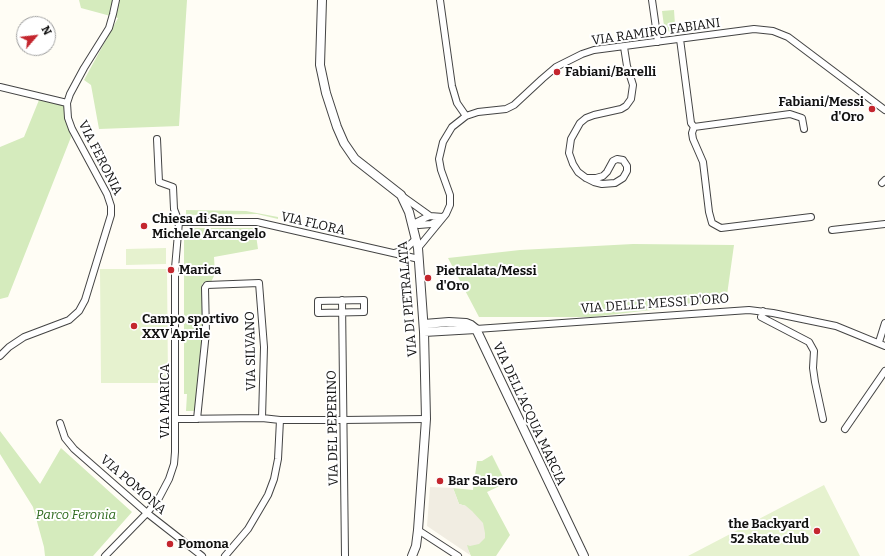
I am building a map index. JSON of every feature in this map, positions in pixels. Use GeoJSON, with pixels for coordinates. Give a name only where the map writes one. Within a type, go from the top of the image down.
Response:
{"type":"FeatureCollection","features":[{"type":"Feature","properties":{"kind":"street"},"geometry":{"type":"LineString","coordinates":[[0,87],[67,103],[70,94],[84,68],[108,28],[116,0]]}},
{"type":"Feature","properties":{"kind":"street","name":"VIA DI PIETRALATA"},"geometry":{"type":"LineString","coordinates":[[322,0],[320,65],[327,98],[339,131],[344,143],[355,159],[400,195],[406,203],[413,224],[417,244],[424,328],[426,419],[418,530],[416,546],[412,556]]}},
{"type":"Feature","properties":{"kind":"street"},"geometry":{"type":"LineString","coordinates":[[440,0],[452,86],[457,103],[466,116]]}},
{"type":"Feature","properties":{"kind":"street"},"geometry":{"type":"LineString","coordinates":[[652,0],[658,42]]}},
{"type":"Feature","properties":{"kind":"street","name":"VIA RAMIRO FABIANI"},"geometry":{"type":"LineString","coordinates":[[417,244],[449,209],[450,198],[440,166],[439,155],[448,132],[456,122],[466,116],[478,112],[506,108],[514,105],[556,67],[572,58],[594,50],[754,29],[769,30],[778,32],[788,37],[885,110]]}},
{"type":"Feature","properties":{"kind":"street"},"geometry":{"type":"LineString","coordinates":[[680,39],[691,123],[694,128],[692,133],[693,139],[703,162],[709,212],[711,220],[715,226],[721,228],[811,217]]}},
{"type":"Feature","properties":{"kind":"street"},"geometry":{"type":"LineString","coordinates":[[586,178],[603,176],[615,160],[623,160],[627,166],[626,175],[615,183],[602,184],[586,178],[578,172],[573,164],[569,152],[571,139],[576,128],[586,118],[621,109],[626,106],[631,99],[633,84],[627,66],[624,47]]}},
{"type":"Feature","properties":{"kind":"street","name":"VIA FERONIA"},"geometry":{"type":"LineString","coordinates":[[0,356],[15,342],[26,336],[67,321],[77,314],[85,300],[111,215],[109,198],[70,124],[67,103]]}},
{"type":"Feature","properties":{"kind":"street"},"geometry":{"type":"LineString","coordinates":[[694,128],[790,114],[802,118],[804,129]]}},
{"type":"Feature","properties":{"kind":"street"},"geometry":{"type":"LineString","coordinates":[[157,138],[159,182],[173,187],[174,209],[179,222]]}},
{"type":"Feature","properties":{"kind":"street"},"geometry":{"type":"LineString","coordinates":[[400,195],[430,216]]}},
{"type":"Feature","properties":{"kind":"street"},"geometry":{"type":"LineString","coordinates":[[413,224],[430,216],[443,217]]}},
{"type":"Feature","properties":{"kind":"street"},"geometry":{"type":"LineString","coordinates":[[413,224],[431,224],[443,217]]}},
{"type":"Feature","properties":{"kind":"street","name":"VIA FLORA"},"geometry":{"type":"LineString","coordinates":[[179,222],[257,222],[419,259]]}},
{"type":"Feature","properties":{"kind":"street","name":"VIA MARICA"},"geometry":{"type":"LineString","coordinates":[[106,556],[147,513],[165,489],[172,470],[176,452],[175,268],[179,222]]}},
{"type":"Feature","properties":{"kind":"street"},"geometry":{"type":"LineString","coordinates":[[832,230],[885,224]]}},
{"type":"Feature","properties":{"kind":"street"},"geometry":{"type":"LineString","coordinates":[[393,253],[417,244]]}},
{"type":"Feature","properties":{"kind":"street","name":"VIA SILVANO"},"geometry":{"type":"LineString","coordinates":[[197,419],[206,332],[204,288],[207,285],[259,283],[264,347],[262,418]]}},
{"type":"Feature","properties":{"kind":"street","name":"VIA DEL PEPERINO"},"geometry":{"type":"LineString","coordinates":[[342,300],[345,556]]}},
{"type":"Feature","properties":{"kind":"street"},"geometry":{"type":"LineString","coordinates":[[364,300],[364,312],[342,312],[318,313],[318,301],[364,300]]}},
{"type":"Feature","properties":{"kind":"street","name":"VIA DELLE MESSI D'ORO"},"geometry":{"type":"LineString","coordinates":[[476,329],[749,310],[763,311],[836,326],[879,342],[885,346]]}},
{"type":"Feature","properties":{"kind":"street"},"geometry":{"type":"LineString","coordinates":[[763,311],[761,317],[809,342],[814,351],[813,368],[823,420]]}},
{"type":"Feature","properties":{"kind":"street"},"geometry":{"type":"LineString","coordinates":[[879,342],[885,323]]}},
{"type":"Feature","properties":{"kind":"street"},"geometry":{"type":"LineString","coordinates":[[424,328],[476,329]]}},
{"type":"Feature","properties":{"kind":"street","name":"VIA DELL'ACQUA MARCIA"},"geometry":{"type":"LineString","coordinates":[[476,329],[584,556]]}},
{"type":"Feature","properties":{"kind":"street"},"geometry":{"type":"LineString","coordinates":[[845,429],[885,371]]}},
{"type":"Feature","properties":{"kind":"street"},"geometry":{"type":"LineString","coordinates":[[176,419],[426,419]]}},
{"type":"Feature","properties":{"kind":"street"},"geometry":{"type":"LineString","coordinates":[[225,556],[257,516],[270,491],[278,459],[280,420]]}},
{"type":"Feature","properties":{"kind":"street","name":"VIA POMONA"},"geometry":{"type":"LineString","coordinates":[[60,423],[65,438],[74,449],[147,513],[202,556]]}},
{"type":"Feature","properties":{"kind":"street"},"geometry":{"type":"LineString","coordinates":[[418,530],[458,556]]}},
{"type":"Feature","properties":{"kind":"green space"},"geometry":{"type":"Polygon","coordinates":[[[79,0],[187,0],[179,126],[99,129],[91,85],[84,80],[118,18],[81,8],[79,0]]]}},
{"type":"Feature","properties":{"kind":"green space"},"geometry":{"type":"Polygon","coordinates":[[[674,10],[675,25],[679,24],[680,33],[673,34],[670,33],[664,26],[662,11],[674,10]]]}},
{"type":"Feature","properties":{"kind":"green space"},"geometry":{"type":"Polygon","coordinates":[[[39,100],[64,105],[71,137],[8,297],[0,299],[0,147],[24,137],[39,100]]]}},
{"type":"Feature","properties":{"kind":"green space"},"geometry":{"type":"Polygon","coordinates":[[[186,210],[246,211],[278,217],[278,219],[257,214],[186,215],[186,210]]]}},
{"type":"Feature","properties":{"kind":"green space"},"geometry":{"type":"Polygon","coordinates":[[[189,228],[255,228],[258,249],[214,257],[215,274],[211,282],[203,283],[202,285],[202,334],[195,411],[186,411],[187,394],[184,394],[184,239],[189,228]]]}},
{"type":"Feature","properties":{"kind":"green space"},"geometry":{"type":"Polygon","coordinates":[[[633,244],[734,245],[727,295],[710,303],[592,317],[479,317],[448,258],[520,250],[633,244]]]}},
{"type":"Feature","properties":{"kind":"green space"},"geometry":{"type":"Polygon","coordinates":[[[166,248],[166,264],[126,265],[126,249],[166,248]]]}},
{"type":"Feature","properties":{"kind":"green space","name":"Campo sportivo XXV Aprile"},"geometry":{"type":"Polygon","coordinates":[[[100,269],[167,269],[168,383],[101,383],[100,269]]]}},
{"type":"Feature","properties":{"kind":"green space","name":"Parco Feronia"},"geometry":{"type":"Polygon","coordinates":[[[0,431],[40,484],[61,448],[132,512],[93,556],[45,556],[33,507],[0,454],[0,431]]]}},
{"type":"Feature","properties":{"kind":"green space"},"geometry":{"type":"Polygon","coordinates":[[[492,455],[506,483],[487,492],[510,535],[496,556],[471,556],[466,545],[466,506],[459,504],[453,488],[473,490],[477,461],[482,461],[492,455]]]}},
{"type":"Feature","properties":{"kind":"green space"},"geometry":{"type":"Polygon","coordinates":[[[824,485],[860,556],[688,556],[824,485]]]}},
{"type":"Feature","properties":{"kind":"shaded area"},"geometry":{"type":"Polygon","coordinates":[[[430,487],[453,488],[459,504],[466,506],[483,523],[485,538],[479,544],[470,546],[467,545],[470,555],[427,526],[430,487]]]}},
{"type":"Feature","properties":{"kind":"place","name":"Fabiani/Barelli"},"geometry":{"type":"Point","coordinates":[557,72]}},
{"type":"Feature","properties":{"kind":"place","name":"Fabiani/Messi d'Oro"},"geometry":{"type":"Point","coordinates":[872,109]}},
{"type":"Feature","properties":{"kind":"place","name":"Chiesa di San Michele Arcangelo"},"geometry":{"type":"Point","coordinates":[144,226]}},
{"type":"Feature","properties":{"kind":"place","name":"Marica"},"geometry":{"type":"Point","coordinates":[171,270]}},
{"type":"Feature","properties":{"kind":"place","name":"Pietralata/Messi d'Oro"},"geometry":{"type":"Point","coordinates":[428,278]}},
{"type":"Feature","properties":{"kind":"place","name":"Campo sportivo XXV Aprile"},"geometry":{"type":"Point","coordinates":[134,326]}},
{"type":"Feature","properties":{"kind":"place","name":"Bar Salsero"},"geometry":{"type":"Point","coordinates":[440,481]}},
{"type":"Feature","properties":{"kind":"place","name":"the Backyard 52 skate club"},"geometry":{"type":"Point","coordinates":[817,531]}},
{"type":"Feature","properties":{"kind":"place","name":"Pomona"},"geometry":{"type":"Point","coordinates":[170,544]}}]}
